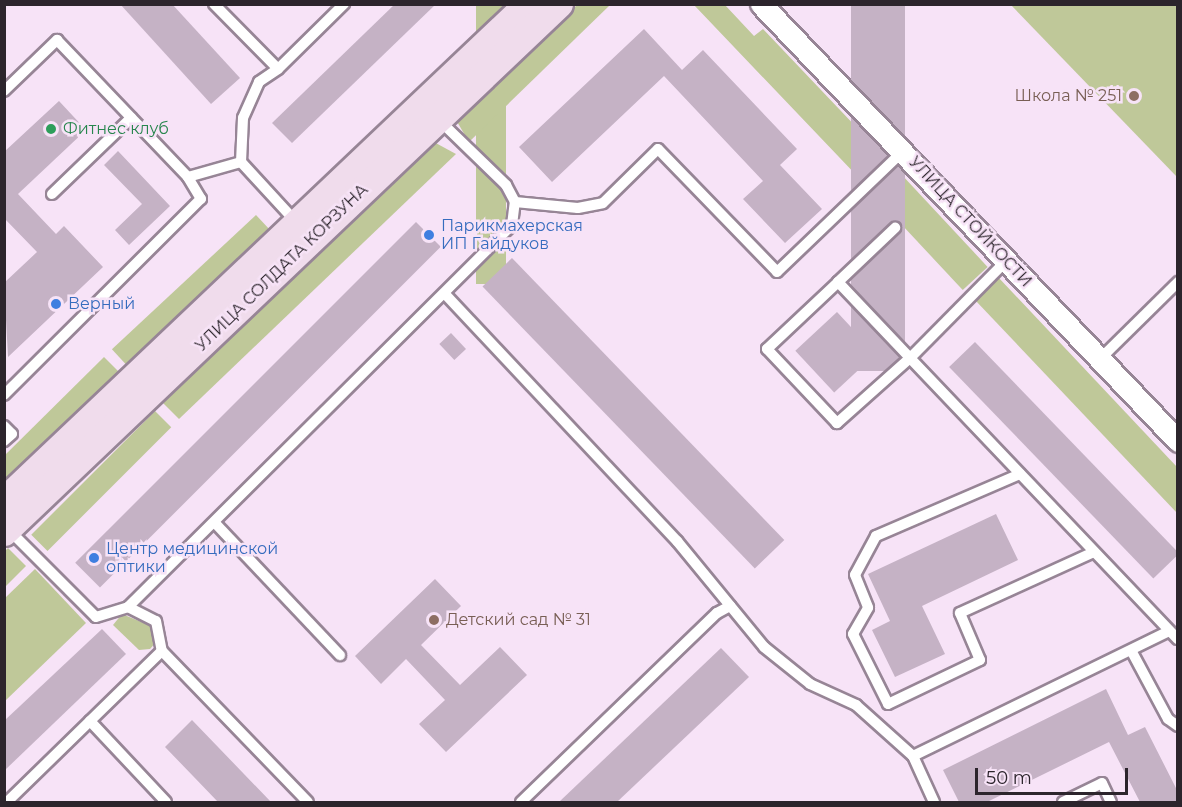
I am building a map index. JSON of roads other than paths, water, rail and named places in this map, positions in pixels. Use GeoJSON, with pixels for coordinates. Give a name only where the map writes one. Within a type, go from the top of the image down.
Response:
{"type":"FeatureCollection","features":[{"type":"Feature","properties":{"kind":"street","name":"УЛИЦА СОЛДАТА КОРЗУНА"},"geometry":{"type":"LineString","coordinates":[[431,112],[530,4]]}},
{"type":"Feature","properties":{"kind":"street","name":"УЛИЦА СОЛДАТА КОРЗУНА"},"geometry":{"type":"LineString","coordinates":[[5,522],[431,112],[559,4]]}},
{"type":"Feature","properties":{"kind":"street","name":"УЛИЦА СТОЙКОСТИ"},"geometry":{"type":"LineString","coordinates":[[761,4],[1178,441]]}},
{"type":"Feature","properties":{"kind":"lane"},"geometry":{"type":"LineString","coordinates":[[214,4],[278,69]]}},
{"type":"Feature","properties":{"kind":"lane"},"geometry":{"type":"LineString","coordinates":[[305,232],[241,162],[243,118],[260,82],[278,69],[344,4]]}},
{"type":"Feature","properties":{"kind":"lane"},"geometry":{"type":"LineString","coordinates":[[4,91],[57,40],[188,177],[201,199],[4,394]]}},
{"type":"Feature","properties":{"kind":"lane"},"geometry":{"type":"LineString","coordinates":[[5,522],[96,617],[128,608],[512,225],[515,202],[506,185],[431,112]]}},
{"type":"Feature","properties":{"kind":"lane"},"geometry":{"type":"LineString","coordinates":[[52,194],[131,118]]}},
{"type":"Feature","properties":{"kind":"lane"},"geometry":{"type":"LineString","coordinates":[[515,202],[578,208],[603,202],[658,148],[777,272],[903,151]]}},
{"type":"Feature","properties":{"kind":"lane"},"geometry":{"type":"LineString","coordinates":[[188,177],[241,162]]}},
{"type":"Feature","properties":{"kind":"lane"},"geometry":{"type":"LineString","coordinates":[[896,228],[767,349],[837,423],[910,357],[1007,260]]}},
{"type":"Feature","properties":{"kind":"lane"},"geometry":{"type":"LineString","coordinates":[[838,282],[1178,639]]}},
{"type":"Feature","properties":{"kind":"lane"},"geometry":{"type":"LineString","coordinates":[[1100,358],[1178,282]]}},
{"type":"Feature","properties":{"kind":"lane"},"geometry":{"type":"LineString","coordinates":[[445,294],[662,525],[786,668],[856,705],[913,756],[934,802]]}},
{"type":"Feature","properties":{"kind":"lane"},"geometry":{"type":"LineString","coordinates":[[4,426],[12,434],[4,441]]}},
{"type":"Feature","properties":{"kind":"lane"},"geometry":{"type":"LineString","coordinates":[[1020,474],[876,536],[855,574],[868,608],[853,634],[888,704],[980,660],[960,613],[1094,552]]}},
{"type":"Feature","properties":{"kind":"lane"},"geometry":{"type":"LineString","coordinates":[[215,523],[340,655]]}},
{"type":"Feature","properties":{"kind":"lane"},"geometry":{"type":"LineString","coordinates":[[521,802],[717,613],[730,606]]}},
{"type":"Feature","properties":{"kind":"lane"},"geometry":{"type":"LineString","coordinates":[[128,608],[156,621],[162,651],[308,802]]}},
{"type":"Feature","properties":{"kind":"lane"},"geometry":{"type":"LineString","coordinates":[[913,756],[1169,631]]}},
{"type":"Feature","properties":{"kind":"lane"},"geometry":{"type":"LineString","coordinates":[[7,802],[162,651]]}},
{"type":"Feature","properties":{"kind":"lane"},"geometry":{"type":"LineString","coordinates":[[1132,651],[1168,719],[1178,726]]}},
{"type":"Feature","properties":{"kind":"lane"},"geometry":{"type":"LineString","coordinates":[[90,721],[166,802]]}},
{"type":"Feature","properties":{"kind":"lane"},"geometry":{"type":"LineString","coordinates":[[1063,802],[1102,783],[1111,802]]}},
{"type":"Feature","properties":{"kind":"place","name":"Школа № 251"},"geometry":{"type":"Point","coordinates":[1134,96]}},
{"type":"Feature","properties":{"kind":"place","name":"Фитнес клуб"},"geometry":{"type":"Point","coordinates":[51,129]}},
{"type":"Feature","properties":{"kind":"place","name":"Парикмахерская ИП Гайдуков"},"geometry":{"type":"Point","coordinates":[429,235]}},
{"type":"Feature","properties":{"kind":"place","name":"Верный"},"geometry":{"type":"Point","coordinates":[56,304]}},
{"type":"Feature","properties":{"kind":"place","name":"Центр медицинской оптики"},"geometry":{"type":"Point","coordinates":[94,558]}},
{"type":"Feature","properties":{"kind":"place","name":"Детский сад № 31"},"geometry":{"type":"Point","coordinates":[434,620]}}]}
